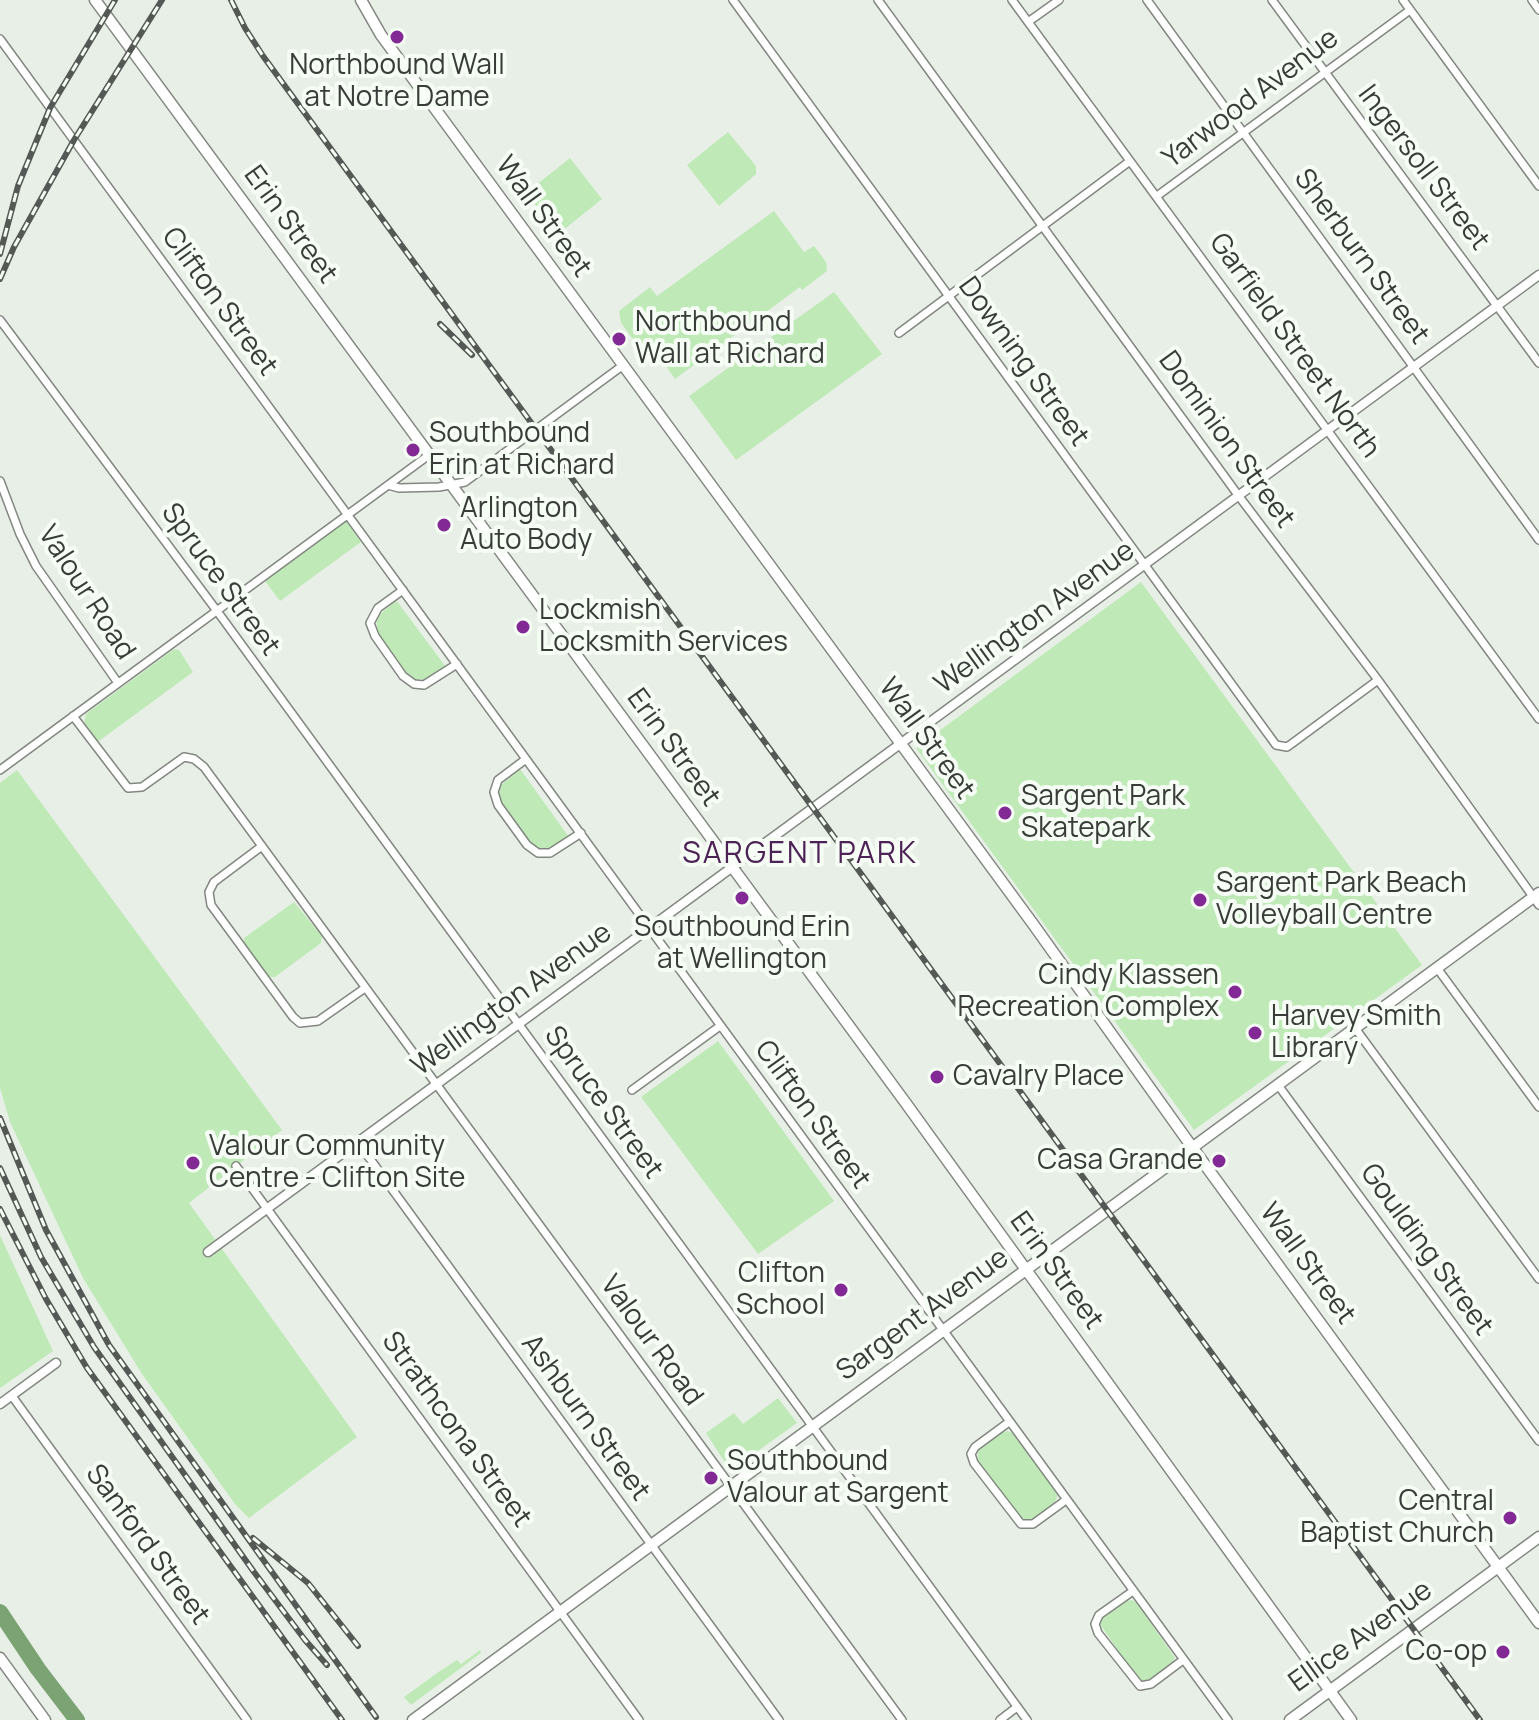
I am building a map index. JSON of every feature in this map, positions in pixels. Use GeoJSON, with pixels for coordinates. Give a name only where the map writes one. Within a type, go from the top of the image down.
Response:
{"type":"FeatureCollection","features":[{"type":"Feature","properties":{"kind":"main road","name":"Erin Street"},"geometry":{"type":"LineString","coordinates":[[95,0],[1025,1269],[1351,1720]]}},
{"type":"Feature","properties":{"kind":"main road","name":"Wall Street"},"geometry":{"type":"LineString","coordinates":[[361,0],[374,25],[1033,924],[1539,1623]]}},
{"type":"Feature","properties":{"kind":"main road","name":"Sargent Avenue"},"geometry":{"type":"LineString","coordinates":[[413,1720],[1437,968],[1537,899]]}},
{"type":"Feature","properties":{"kind":"main road","name":"Ellice Avenue"},"geometry":{"type":"LineString","coordinates":[[1290,1720],[1539,1537]]}},
{"type":"Feature","properties":{"kind":"main road"},"geometry":{"type":"LineString","coordinates":[[0,1658],[45,1720]]}},
{"type":"Feature","properties":{"kind":"street","name":"Downing Street"},"geometry":{"type":"LineString","coordinates":[[733,0],[1272,741],[1281,747],[1294,742],[1378,680]]}},
{"type":"Feature","properties":{"kind":"street","name":"Dominion Street"},"geometry":{"type":"LineString","coordinates":[[878,0],[1537,899]]}},
{"type":"Feature","properties":{"kind":"street","name":"Garfield Street North"},"geometry":{"type":"LineString","coordinates":[[1012,0],[1539,719]]}},
{"type":"Feature","properties":{"kind":"street"},"geometry":{"type":"LineString","coordinates":[[1028,22],[1059,0]]}},
{"type":"Feature","properties":{"kind":"street","name":"Sherburn Street"},"geometry":{"type":"LineString","coordinates":[[1147,0],[1539,540]]}},
{"type":"Feature","properties":{"kind":"street","name":"Ingersoll Street"},"geometry":{"type":"LineString","coordinates":[[1272,0],[1539,363]]}},
{"type":"Feature","properties":{"kind":"street"},"geometry":{"type":"LineString","coordinates":[[1403,0],[1539,186]]}},
{"type":"Feature","properties":{"kind":"street"},"geometry":{"type":"LineString","coordinates":[[1532,0],[1539,10]]}},
{"type":"Feature","properties":{"kind":"street","name":"Yarwood Avenue"},"geometry":{"type":"LineString","coordinates":[[1157,196],[1410,10]]}},
{"type":"Feature","properties":{"kind":"street","name":"Clifton Street"},"geometry":{"type":"LineString","coordinates":[[0,39],[1228,1720]]}},
{"type":"Feature","properties":{"kind":"street","name":"Yarwood Avenue"},"geometry":{"type":"LineString","coordinates":[[899,333],[1130,161]]}},
{"type":"Feature","properties":{"kind":"street","name":"Wellington Avenue"},"geometry":{"type":"LineString","coordinates":[[208,1252],[1539,275]]}},
{"type":"Feature","properties":{"kind":"street","name":"Spruce Street"},"geometry":{"type":"LineString","coordinates":[[0,320],[217,611],[1027,1720]]}},
{"type":"Feature","properties":{"kind":"street"},"geometry":{"type":"LineString","coordinates":[[388,485],[399,488],[451,486],[465,482],[622,366]]}},
{"type":"Feature","properties":{"kind":"street"},"geometry":{"type":"LineString","coordinates":[[0,770],[429,455]]}},
{"type":"Feature","properties":{"kind":"street","name":"Valour Road"},"geometry":{"type":"LineString","coordinates":[[0,481],[29,553],[118,683]]}},
{"type":"Feature","properties":{"kind":"street"},"geometry":{"type":"LineString","coordinates":[[403,590],[378,608],[370,623],[375,636],[403,676],[414,684],[424,685],[457,664]]}},
{"type":"Feature","properties":{"kind":"street","name":"Valour Road"},"geometry":{"type":"LineString","coordinates":[[73,716],[128,788],[142,787],[184,757],[199,762],[902,1720]]}},
{"type":"Feature","properties":{"kind":"street"},"geometry":{"type":"LineString","coordinates":[[526,759],[501,777],[495,784],[494,792],[498,805],[527,845],[535,852],[550,853],[581,833]]}},
{"type":"Feature","properties":{"kind":"street"},"geometry":{"type":"LineString","coordinates":[[262,846],[210,888],[211,905],[228,929],[300,1023],[318,1021],[365,988]]}},
{"type":"Feature","properties":{"kind":"street"},"geometry":{"type":"LineString","coordinates":[[1437,968],[1539,1107]]}},
{"type":"Feature","properties":{"kind":"street"},"geometry":{"type":"LineString","coordinates":[[632,1090],[720,1026]]}},
{"type":"Feature","properties":{"kind":"street"},"geometry":{"type":"LineString","coordinates":[[1355,1028],[1539,1279]]}},
{"type":"Feature","properties":{"kind":"street","name":"Goulding Street"},"geometry":{"type":"LineString","coordinates":[[1278,1085],[1539,1441]]}},
{"type":"Feature","properties":{"kind":"street","name":"Ashburn Street"},"geometry":{"type":"LineString","coordinates":[[357,1141],[779,1720]]}},
{"type":"Feature","properties":{"kind":"street","name":"Strathcona Street"},"geometry":{"type":"LineString","coordinates":[[236,1166],[639,1720]]}},
{"type":"Feature","properties":{"kind":"street"},"geometry":{"type":"LineString","coordinates":[[0,1404],[56,1363]]}},
{"type":"Feature","properties":{"kind":"street","name":"Sanford Street"},"geometry":{"type":"LineString","coordinates":[[12,1396],[247,1720]]}},
{"type":"Feature","properties":{"kind":"street"},"geometry":{"type":"LineString","coordinates":[[1009,1422],[975,1447],[971,1454],[974,1463],[1021,1524],[1033,1524],[1066,1500]]}},
{"type":"Feature","properties":{"kind":"street"},"geometry":{"type":"LineString","coordinates":[[1133,1591],[1099,1615],[1095,1624],[1098,1633],[1140,1686],[1151,1684],[1183,1660]]}},
{"type":"Feature","properties":{"kind":"street"},"geometry":{"type":"LineString","coordinates":[[1000,1720],[1017,1707]]}},
{"type":"Feature","properties":{"kind":"green space"},"geometry":{"type":"Polygon","coordinates":[[[728,132],[756,166],[756,174],[719,206],[687,165],[728,132]]]}},
{"type":"Feature","properties":{"kind":"green space"},"geometry":{"type":"Polygon","coordinates":[[[570,158],[602,199],[557,235],[530,198],[531,189],[570,158]]]}},
{"type":"Feature","properties":{"kind":"green space"},"geometry":{"type":"Polygon","coordinates":[[[774,211],[804,252],[814,246],[826,262],[827,271],[802,290],[800,287],[675,379],[647,340],[638,346],[621,323],[619,311],[650,287],[657,296],[774,211]]]}},
{"type":"Feature","properties":{"kind":"green space"},"geometry":{"type":"Polygon","coordinates":[[[834,292],[882,354],[736,460],[689,396],[834,292]]]}},
{"type":"Feature","properties":{"kind":"green space"},"geometry":{"type":"Polygon","coordinates":[[[346,521],[361,542],[280,601],[265,581],[346,521]]]}},
{"type":"Feature","properties":{"kind":"green space","name":"SARGENT PARK"},"geometry":{"type":"Polygon","coordinates":[[[1141,582],[1422,965],[1194,1130],[916,748],[1141,582]]]}},
{"type":"Feature","properties":{"kind":"green space"},"geometry":{"type":"Polygon","coordinates":[[[396,600],[446,667],[425,680],[415,679],[406,673],[378,634],[376,618],[396,600]]]}},
{"type":"Feature","properties":{"kind":"green space"},"geometry":{"type":"Polygon","coordinates":[[[174,649],[179,650],[193,672],[99,741],[96,740],[84,724],[86,714],[174,649]]]}},
{"type":"Feature","properties":{"kind":"green space"},"geometry":{"type":"Polygon","coordinates":[[[520,769],[569,837],[552,849],[532,845],[501,803],[501,785],[520,769]]]}},
{"type":"Feature","properties":{"kind":"green space"},"geometry":{"type":"Polygon","coordinates":[[[17,770],[282,1130],[189,1203],[357,1437],[249,1518],[235,1504],[142,1374],[83,1278],[10,1122],[0,1088],[0,783],[17,770]]]}},
{"type":"Feature","properties":{"kind":"green space"},"geometry":{"type":"Polygon","coordinates":[[[294,902],[322,936],[321,943],[275,977],[269,977],[244,944],[244,938],[294,902]]]}},
{"type":"Feature","properties":{"kind":"green space"},"geometry":{"type":"Polygon","coordinates":[[[718,1041],[834,1201],[758,1254],[641,1097],[718,1041]]]}},
{"type":"Feature","properties":{"kind":"green space"},"geometry":{"type":"Polygon","coordinates":[[[0,1235],[53,1351],[0,1388],[0,1235]]]}},
{"type":"Feature","properties":{"kind":"green space"},"geometry":{"type":"Polygon","coordinates":[[[778,1398],[797,1423],[734,1468],[726,1464],[706,1433],[734,1413],[743,1424],[778,1398]]]}},
{"type":"Feature","properties":{"kind":"green space"},"geometry":{"type":"Polygon","coordinates":[[[1007,1431],[1013,1433],[1058,1495],[1054,1504],[1030,1521],[1020,1517],[978,1462],[978,1450],[1007,1431]]]}},
{"type":"Feature","properties":{"kind":"green space"},"geometry":{"type":"Polygon","coordinates":[[[1132,1600],[1175,1658],[1143,1682],[1136,1677],[1100,1624],[1102,1619],[1126,1601],[1132,1600]]]}},
{"type":"Feature","properties":{"kind":"green space"},"geometry":{"type":"Polygon","coordinates":[[[480,1650],[481,1653],[411,1705],[404,1697],[457,1660],[461,1664],[480,1650]]]}},
{"type":"Feature","properties":{"kind":"waterway"},"geometry":{"type":"LineString","coordinates":[[0,1612],[77,1720]]}},
{"type":"Feature","properties":{"kind":"railway"},"geometry":{"type":"LineString","coordinates":[[0,254],[18,186],[50,108],[115,0]]}},
{"type":"Feature","properties":{"kind":"railway"},"geometry":{"type":"LineString","coordinates":[[0,279],[14,247],[74,140],[162,0]]}},
{"type":"Feature","properties":{"kind":"railway"},"geometry":{"type":"LineString","coordinates":[[231,0],[263,56],[1480,1720]]}},
{"type":"Feature","properties":{"kind":"railway"},"geometry":{"type":"LineString","coordinates":[[440,324],[472,355]]}},
{"type":"Feature","properties":{"kind":"railway"},"geometry":{"type":"LineString","coordinates":[[0,1118],[46,1230],[109,1345],[376,1717]]}},
{"type":"Feature","properties":{"kind":"railway"},"geometry":{"type":"LineString","coordinates":[[0,1168],[41,1257],[94,1347],[254,1572],[327,1665]]}},
{"type":"Feature","properties":{"kind":"railway"},"geometry":{"type":"LineString","coordinates":[[0,1209],[46,1299],[87,1368],[342,1720]]}},
{"type":"Feature","properties":{"kind":"railway"},"geometry":{"type":"LineString","coordinates":[[253,1538],[308,1583],[358,1646]]}},
{"type":"Feature","properties":{"kind":"place","name":"Northbound Wall at Notre Dame"},"geometry":{"type":"Point","coordinates":[397,37]}},
{"type":"Feature","properties":{"kind":"place","name":"Northbound Wall at Richard"},"geometry":{"type":"Point","coordinates":[619,339]}},
{"type":"Feature","properties":{"kind":"place","name":"Southbound Erin at Richard"},"geometry":{"type":"Point","coordinates":[413,450]}},
{"type":"Feature","properties":{"kind":"place","name":"Arlington Auto Body"},"geometry":{"type":"Point","coordinates":[444,525]}},
{"type":"Feature","properties":{"kind":"place","name":"Lockmish Locksmith Services"},"geometry":{"type":"Point","coordinates":[523,627]}},
{"type":"Feature","properties":{"kind":"place","name":"Sargent Park Skatepark"},"geometry":{"type":"Point","coordinates":[1005,813]}},
{"type":"Feature","properties":{"kind":"place","name":"Southbound Erin at Wellington"},"geometry":{"type":"Point","coordinates":[742,898]}},
{"type":"Feature","properties":{"kind":"place","name":"Sargent Park Beach Volleyball Centre"},"geometry":{"type":"Point","coordinates":[1200,900]}},
{"type":"Feature","properties":{"kind":"place","name":"Cindy Klassen Recreation Complex"},"geometry":{"type":"Point","coordinates":[1235,992]}},
{"type":"Feature","properties":{"kind":"place","name":"Harvey Smith Library"},"geometry":{"type":"Point","coordinates":[1255,1033]}},
{"type":"Feature","properties":{"kind":"place","name":"Cavalry Place"},"geometry":{"type":"Point","coordinates":[937,1077]}},
{"type":"Feature","properties":{"kind":"place","name":"Casa Grande"},"geometry":{"type":"Point","coordinates":[1219,1161]}},
{"type":"Feature","properties":{"kind":"place","name":"Valour Community Centre - Clifton Site"},"geometry":{"type":"Point","coordinates":[193,1163]}},
{"type":"Feature","properties":{"kind":"place","name":"Clifton School"},"geometry":{"type":"Point","coordinates":[841,1290]}},
{"type":"Feature","properties":{"kind":"place","name":"Southbound Valour at Sargent"},"geometry":{"type":"Point","coordinates":[711,1478]}},
{"type":"Feature","properties":{"kind":"place","name":"Central Baptist Church"},"geometry":{"type":"Point","coordinates":[1510,1518]}},
{"type":"Feature","properties":{"kind":"place","name":"Co-op"},"geometry":{"type":"Point","coordinates":[1503,1652]}},
{"type":"Feature","properties":{"kind":"district","name":"SARGENT PARK"},"geometry":{"type":"Point","coordinates":[800,855]}}]}
